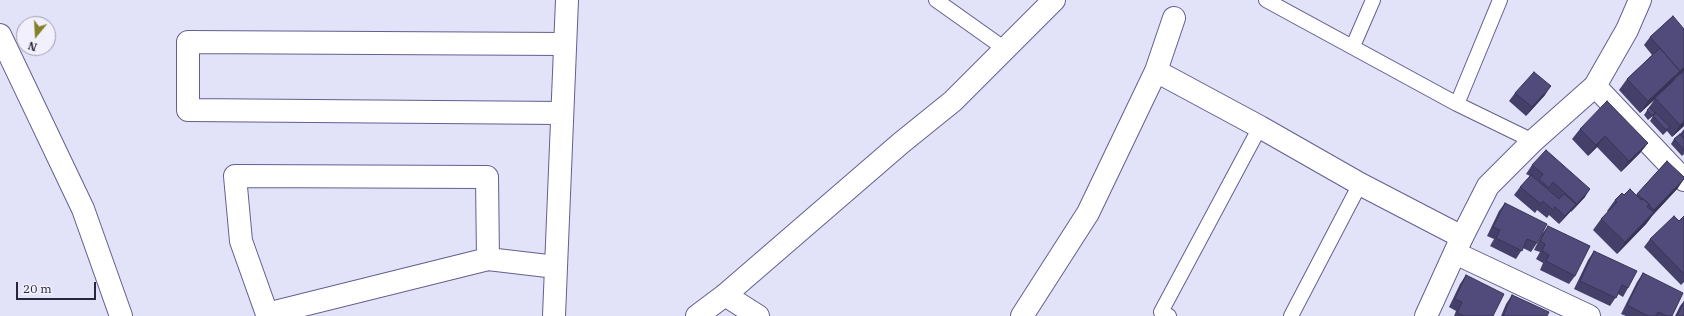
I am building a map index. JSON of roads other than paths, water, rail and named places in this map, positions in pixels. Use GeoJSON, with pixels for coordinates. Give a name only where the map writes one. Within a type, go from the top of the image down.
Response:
{"type":"FeatureCollection","features":[{"type":"Feature","properties":{"kind":"street"},"geometry":{"type":"LineString","coordinates":[[554,316],[567,0]]}},
{"type":"Feature","properties":{"kind":"street"},"geometry":{"type":"LineString","coordinates":[[697,316],[725,295],[901,143],[953,101],[1054,0]]}},
{"type":"Feature","properties":{"kind":"street"},"geometry":{"type":"LineString","coordinates":[[1426,316],[1488,186],[1533,141],[1595,86],[1627,30],[1640,0]]}},
{"type":"Feature","properties":{"kind":"street"},"geometry":{"type":"LineString","coordinates":[[1022,316],[1088,213],[1156,71],[1174,18]]}},
{"type":"Feature","properties":{"kind":"street"},"geometry":{"type":"LineString","coordinates":[[0,35],[83,209],[121,316]]}},
{"type":"Feature","properties":{"kind":"street"},"geometry":{"type":"LineString","coordinates":[[562,113],[188,110],[188,42],[565,44]]}},
{"type":"Feature","properties":{"kind":"street"},"geometry":{"type":"LineString","coordinates":[[1156,71],[1260,127],[1360,184],[1564,311],[1589,316]]}},
{"type":"Feature","properties":{"kind":"street"},"geometry":{"type":"LineString","coordinates":[[1595,86],[1684,180]]}},
{"type":"Feature","properties":{"kind":"street"},"geometry":{"type":"LineString","coordinates":[[488,259],[487,177],[235,176],[241,241],[267,314],[488,259],[556,267]]}},
{"type":"Feature","properties":{"kind":"street"},"geometry":{"type":"LineString","coordinates":[[725,295],[758,316]]}},
{"type":"Feature","properties":{"kind":"lane"},"geometry":{"type":"LineString","coordinates":[[936,0],[1005,49]]}},
{"type":"Feature","properties":{"kind":"lane"},"geometry":{"type":"LineString","coordinates":[[1266,0],[1353,46],[1457,104],[1533,141]]}},
{"type":"Feature","properties":{"kind":"lane"},"geometry":{"type":"LineString","coordinates":[[1353,46],[1373,0]]}},
{"type":"Feature","properties":{"kind":"lane"},"geometry":{"type":"LineString","coordinates":[[1457,104],[1500,0]]}},
{"type":"Feature","properties":{"kind":"lane"},"geometry":{"type":"LineString","coordinates":[[1169,316],[1161,312],[1260,127]]}},
{"type":"Feature","properties":{"kind":"lane"},"geometry":{"type":"LineString","coordinates":[[1291,316],[1360,184]]}}]}
